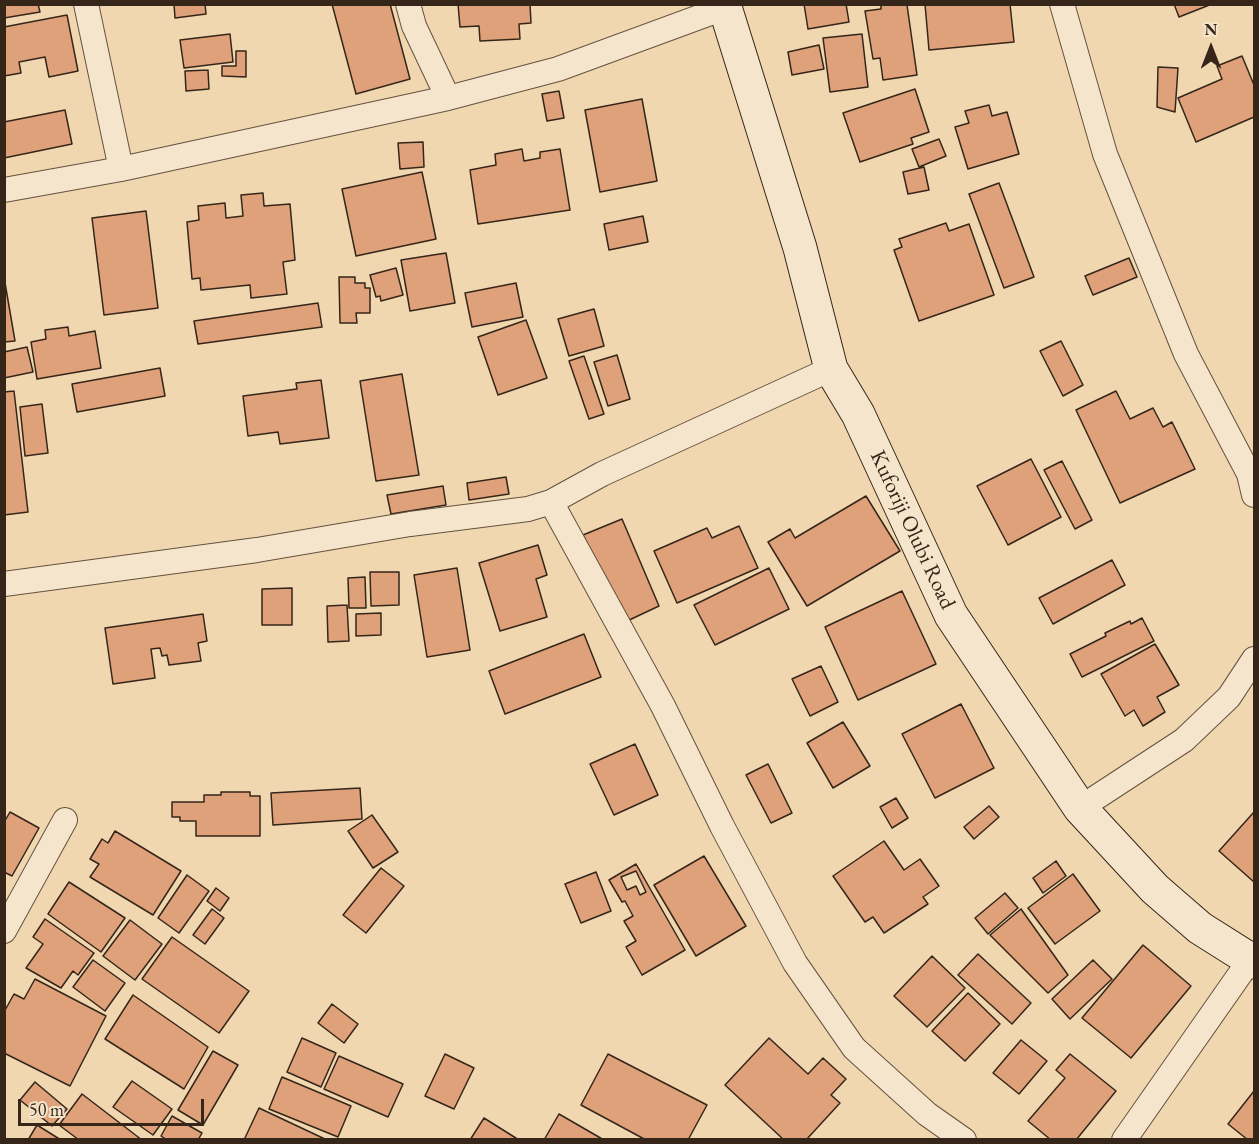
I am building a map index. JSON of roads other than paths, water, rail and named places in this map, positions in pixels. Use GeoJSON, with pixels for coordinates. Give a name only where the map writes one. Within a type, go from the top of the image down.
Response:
{"type":"FeatureCollection","features":[{"type":"Feature","properties":{"kind":"street"},"geometry":{"type":"LineString","coordinates":[[86,4],[121,169]]}},
{"type":"Feature","properties":{"kind":"street"},"geometry":{"type":"LineString","coordinates":[[408,4],[414,26],[448,98]]}},
{"type":"Feature","properties":{"kind":"street"},"geometry":{"type":"LineString","coordinates":[[1062,4],[1105,154],[1186,354],[1249,474],[1254,495]]}},
{"type":"Feature","properties":{"kind":"street"},"geometry":{"type":"LineString","coordinates":[[4,190],[121,169],[448,98],[558,69],[724,6]]}},
{"type":"Feature","properties":{"kind":"street","name":"Kuforiji Olubi Road"},"geometry":{"type":"LineString","coordinates":[[724,6],[800,248],[831,369],[858,414],[951,615],[1080,808],[1164,897],[1200,928],[1252,961]]}},
{"type":"Feature","properties":{"kind":"street"},"geometry":{"type":"LineString","coordinates":[[4,584],[256,550],[410,524],[528,509],[551,502],[602,474],[831,369]]}},
{"type":"Feature","properties":{"kind":"street"},"geometry":{"type":"LineString","coordinates":[[551,502],[663,706],[722,826],[795,963],[854,1048],[927,1114],[964,1140]]}},
{"type":"Feature","properties":{"kind":"street"},"geometry":{"type":"LineString","coordinates":[[1080,808],[1184,740],[1229,698],[1254,659]]}},
{"type":"Feature","properties":{"kind":"street"},"geometry":{"type":"LineString","coordinates":[[4,932],[65,820]]}},
{"type":"Feature","properties":{"kind":"street"},"geometry":{"type":"LineString","coordinates":[[1124,1140],[1252,961]]}}]}
